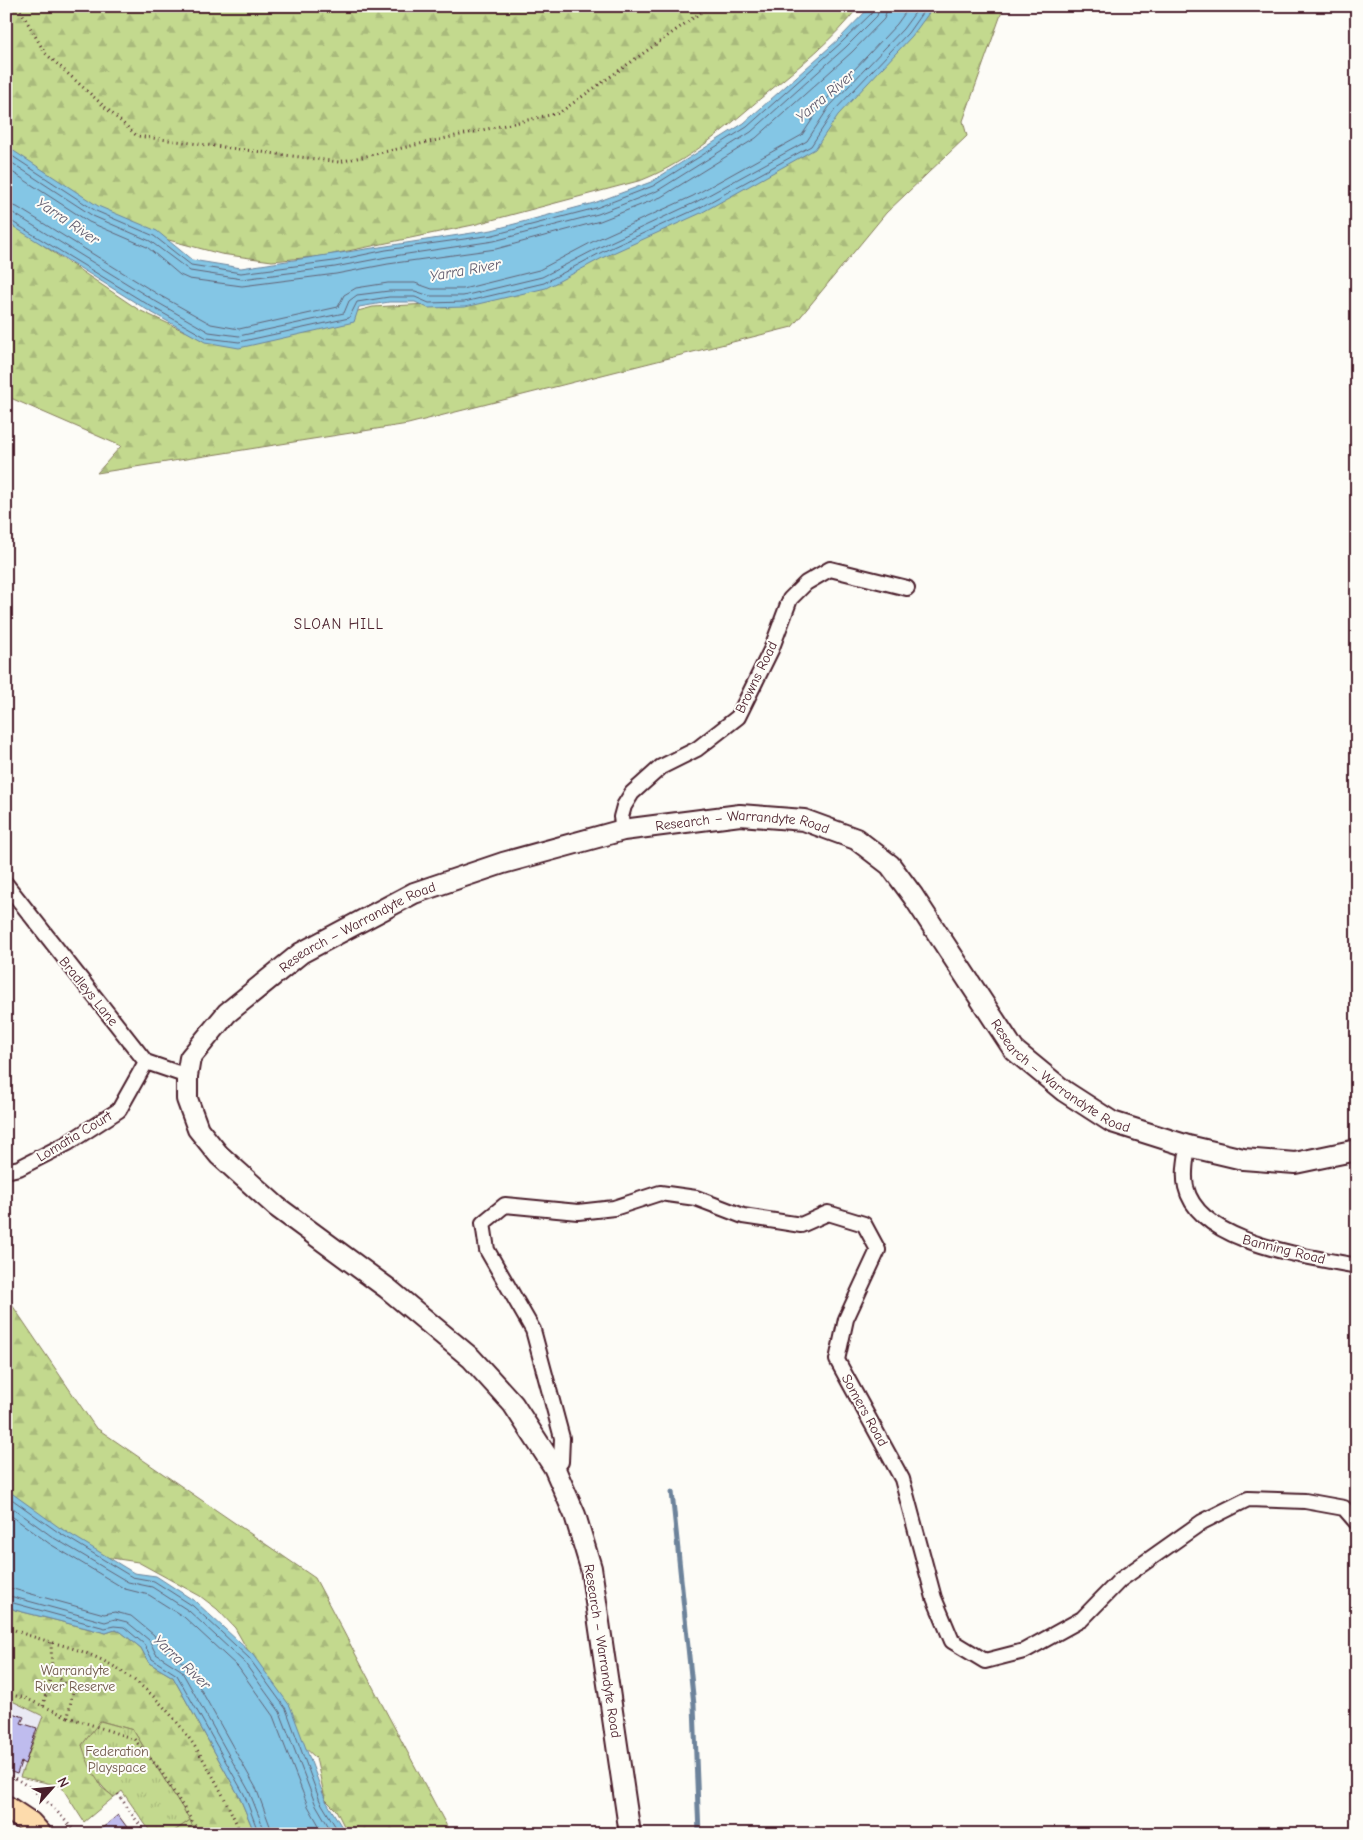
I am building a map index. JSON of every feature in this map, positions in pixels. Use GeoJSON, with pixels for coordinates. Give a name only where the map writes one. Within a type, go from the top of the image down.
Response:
{"type":"FeatureCollection","features":[{"type":"Feature","properties":{"kind":"main road","name":"Research – Warrandyte Road"},"geometry":{"type":"LineString","coordinates":[[630,1834],[592,1568],[574,1515],[554,1467],[513,1404],[471,1358],[387,1288],[277,1207],[219,1155],[198,1129],[187,1099],[187,1076],[190,1058],[227,1013],[301,953],[414,893],[503,863],[622,830],[740,815],[804,820],[856,839],[890,865],[914,896],[1014,1050],[1064,1091],[1112,1122],[1188,1146],[1242,1159],[1295,1163],[1351,1153],[1357,1150]]}},
{"type":"Feature","properties":{"kind":"main road"},"geometry":{"type":"LineString","coordinates":[[6,1808],[30,1823],[40,1834]]}},
{"type":"Feature","properties":{"kind":"street","name":"Browns Road"},"geometry":{"type":"LineString","coordinates":[[622,830],[624,806],[632,793],[661,767],[697,749],[738,717],[771,650],[790,598],[806,583],[830,569],[907,588]]}},
{"type":"Feature","properties":{"kind":"street","name":"Bradleys Lane"},"geometry":{"type":"LineString","coordinates":[[6,884],[146,1062]]}},
{"type":"Feature","properties":{"kind":"street"},"geometry":{"type":"LineString","coordinates":[[146,1062],[187,1076]]}},
{"type":"Feature","properties":{"kind":"street","name":"Lomatia Court"},"geometry":{"type":"LineString","coordinates":[[6,1171],[19,1168],[68,1143],[119,1110],[146,1062]]}},
{"type":"Feature","properties":{"kind":"street","name":"Banning Road"},"geometry":{"type":"LineString","coordinates":[[1188,1146],[1184,1172],[1186,1189],[1196,1210],[1216,1228],[1243,1240],[1357,1266]]}},
{"type":"Feature","properties":{"kind":"street","name":"Somers Road"},"geometry":{"type":"LineString","coordinates":[[554,1467],[561,1462],[562,1438],[533,1330],[488,1250],[483,1223],[505,1205],[578,1212],[614,1208],[660,1193],[696,1198],[752,1218],[801,1225],[828,1213],[864,1224],[878,1250],[846,1319],[837,1360],[902,1479],[934,1598],[952,1641],[986,1661],[1024,1651],[1082,1619],[1120,1580],[1202,1522],[1248,1498],[1305,1501],[1344,1508],[1357,1523]]}},
{"type":"Feature","properties":{"kind":"path"},"geometry":{"type":"LineString","coordinates":[[18,6],[45,53],[137,136],[339,162],[559,113],[710,6]]}},
{"type":"Feature","properties":{"kind":"path"},"geometry":{"type":"LineString","coordinates":[[6,1626],[86,1653],[121,1669],[148,1690],[181,1726],[223,1792],[240,1832],[232,1834]]}},
{"type":"Feature","properties":{"kind":"path"},"geometry":{"type":"LineString","coordinates":[[43,1706],[52,1672],[51,1641]]}},
{"type":"Feature","properties":{"kind":"path"},"geometry":{"type":"LineString","coordinates":[[52,1672],[73,1690],[68,1717]]}},
{"type":"Feature","properties":{"kind":"path"},"geometry":{"type":"LineString","coordinates":[[6,1694],[25,1698],[68,1717],[134,1739],[161,1771],[200,1834]]}},
{"type":"Feature","properties":{"kind":"path"},"geometry":{"type":"LineString","coordinates":[[6,1774],[37,1794],[76,1834]]}},
{"type":"Feature","properties":{"kind":"path"},"geometry":{"type":"LineString","coordinates":[[118,1794],[146,1834]]}},
{"type":"Feature","properties":{"kind":"shaded area"},"geometry":{"type":"Polygon","coordinates":[[[6,1698],[43,1715],[20,1777],[6,1772],[6,1698]]]}},
{"type":"Feature","properties":{"kind":"green space"},"geometry":{"type":"Polygon","coordinates":[[[6,6],[859,6],[816,52],[723,130],[676,163],[642,180],[473,225],[324,256],[272,261],[221,254],[135,231],[6,152],[6,6]]]}},
{"type":"Feature","properties":{"kind":"green space"},"geometry":{"type":"Polygon","coordinates":[[[922,6],[1004,6],[963,121],[967,136],[886,213],[792,327],[408,424],[97,473],[121,446],[6,396],[6,216],[47,248],[139,310],[182,330],[227,345],[373,307],[483,301],[922,6]]]}},
{"type":"Feature","properties":{"kind":"green space"},"geometry":{"type":"Polygon","coordinates":[[[6,1296],[95,1427],[315,1578],[451,1834],[348,1834],[336,1810],[325,1799],[316,1758],[301,1744],[235,1628],[217,1609],[200,1596],[138,1562],[91,1555],[6,1496],[6,1296]]]}},
{"type":"Feature","properties":{"kind":"green space","name":"Warrandyte River Reserve"},"geometry":{"type":"Polygon","coordinates":[[[6,1605],[15,1610],[106,1633],[115,1630],[121,1632],[141,1648],[149,1663],[173,1677],[239,1796],[255,1834],[196,1834],[190,1820],[133,1730],[101,1721],[82,1745],[101,1787],[114,1797],[84,1822],[61,1786],[20,1777],[43,1716],[6,1698],[6,1605]]]}},
{"type":"Feature","properties":{"kind":"green space","name":"Federation Playspace"},"geometry":{"type":"Polygon","coordinates":[[[100,1721],[133,1730],[190,1820],[170,1834],[152,1834],[122,1791],[114,1797],[107,1792],[97,1780],[90,1767],[82,1745],[100,1721]]]}},
{"type":"Feature","properties":{"kind":"green space"},"geometry":{"type":"Polygon","coordinates":[[[190,1820],[196,1834],[170,1834],[190,1820]]]}},
{"type":"Feature","properties":{"kind":"water","name":"Yarra River"},"geometry":{"type":"Polygon","coordinates":[[[871,6],[934,6],[912,36],[838,115],[815,149],[701,213],[604,257],[546,288],[465,307],[428,308],[415,302],[389,302],[359,307],[354,322],[239,348],[205,342],[149,311],[6,222],[6,146],[98,206],[157,231],[192,260],[241,268],[492,230],[594,203],[651,182],[744,123],[839,39],[871,6]]]}},
{"type":"Feature","properties":{"kind":"water","name":"Yarra River"},"geometry":{"type":"Polygon","coordinates":[[[6,1489],[60,1528],[134,1573],[156,1576],[196,1602],[253,1655],[290,1706],[325,1799],[346,1834],[255,1834],[239,1796],[173,1677],[149,1663],[141,1648],[121,1632],[115,1630],[106,1633],[15,1610],[6,1605],[6,1489]]]}},
{"type":"Feature","properties":{"kind":"building"},"geometry":{"type":"Polygon","coordinates":[[[6,1711],[24,1717],[21,1723],[37,1728],[25,1764],[21,1762],[17,1774],[6,1770],[6,1711]]]}},
{"type":"Feature","properties":{"kind":"building"},"geometry":{"type":"Polygon","coordinates":[[[118,1815],[132,1834],[95,1834],[118,1815]]]}},
{"type":"Feature","properties":{"kind":"waterway"},"geometry":{"type":"LineString","coordinates":[[672,1492],[694,1705],[699,1834]]}},
{"type":"Feature","properties":{"kind":"district","name":"SLOAN HILL"},"geometry":{"type":"Point","coordinates":[339,624]}}]}
